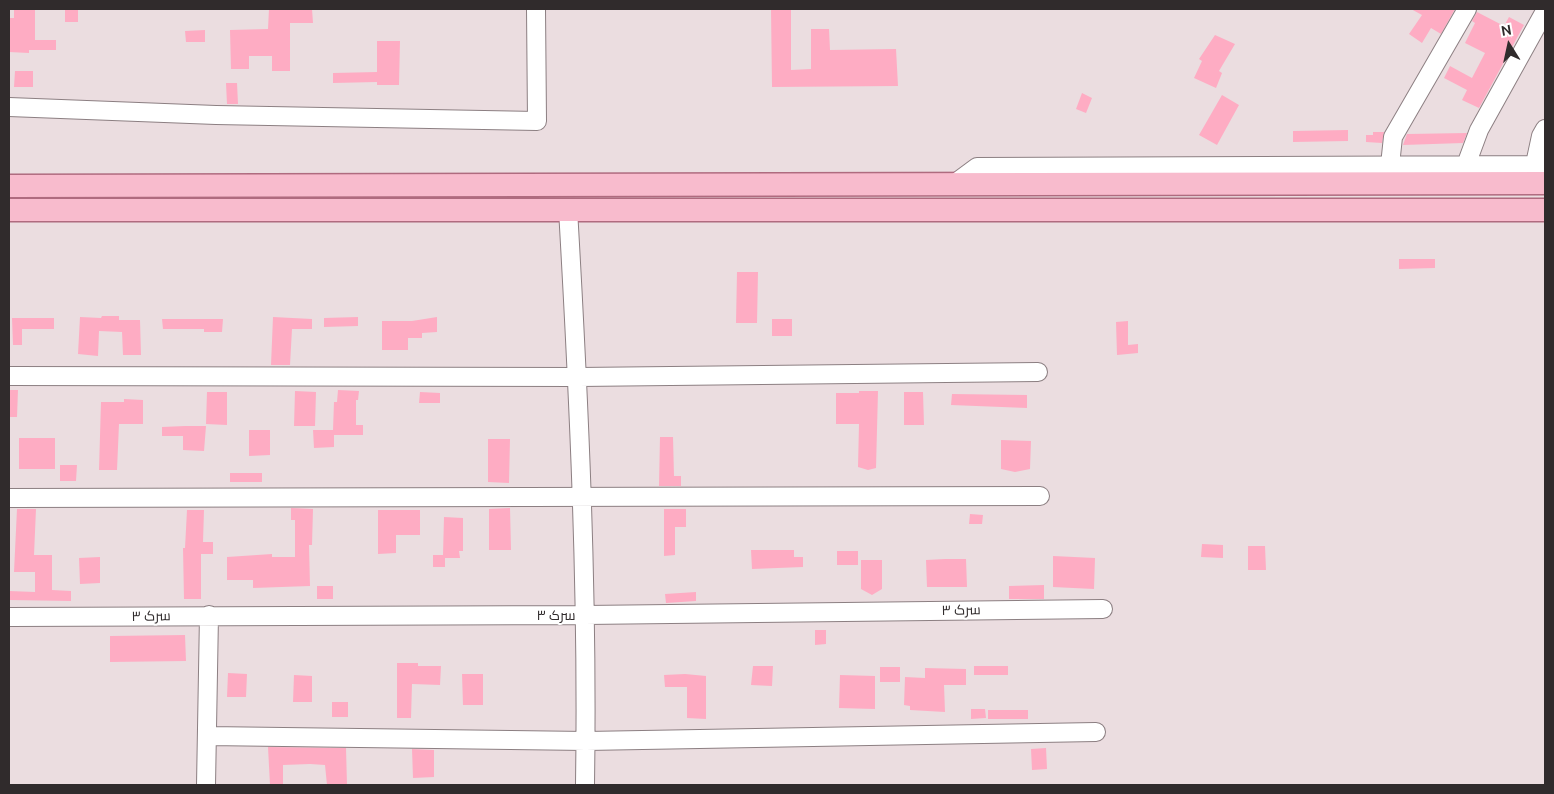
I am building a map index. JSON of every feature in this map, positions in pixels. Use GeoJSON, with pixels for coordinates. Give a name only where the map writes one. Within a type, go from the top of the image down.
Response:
{"type":"FeatureCollection","features":[{"type":"Feature","properties":{"kind":"main road"},"geometry":{"type":"LineString","coordinates":[[9,186],[990,184],[1542,171]]}},
{"type":"Feature","properties":{"kind":"main road"},"geometry":{"type":"LineString","coordinates":[[989,211],[990,184]]}},
{"type":"Feature","properties":{"kind":"main road"},"geometry":{"type":"LineString","coordinates":[[9,210],[1545,210]]}},
{"type":"Feature","properties":{"kind":"street"},"geometry":{"type":"LineString","coordinates":[[9,107],[216,115],[537,121],[536,9]]}},
{"type":"Feature","properties":{"kind":"street"},"geometry":{"type":"LineString","coordinates":[[1390,165],[1393,137],[1467,9]]}},
{"type":"Feature","properties":{"kind":"street"},"geometry":{"type":"LineString","coordinates":[[1466,165],[1479,130],[1545,11]]}},
{"type":"Feature","properties":{"kind":"street"},"geometry":{"type":"LineString","coordinates":[[954,184],[977,167],[1466,165],[1542,171],[1541,136],[1545,129]]}},
{"type":"Feature","properties":{"kind":"street"},"geometry":{"type":"LineString","coordinates":[[568,209],[579,377],[585,615],[585,785]]}},
{"type":"Feature","properties":{"kind":"street"},"geometry":{"type":"LineString","coordinates":[[9,376],[579,377],[1038,372]]}},
{"type":"Feature","properties":{"kind":"street"},"geometry":{"type":"LineString","coordinates":[[9,498],[1040,496]]}},
{"type":"Feature","properties":{"kind":"street","name":"سرک ۳"},"geometry":{"type":"LineString","coordinates":[[9,617],[585,615],[1103,608]]}},
{"type":"Feature","properties":{"kind":"street"},"geometry":{"type":"LineString","coordinates":[[206,785],[209,615]]}},
{"type":"Feature","properties":{"kind":"street"},"geometry":{"type":"LineString","coordinates":[[208,736],[586,741],[1096,732]]}},
{"type":"Feature","properties":{"kind":"building"},"geometry":{"type":"Polygon","coordinates":[[[14,9],[35,9],[35,40],[56,40],[56,50],[29,50],[29,53],[9,52],[9,18],[14,18],[14,9]]]}},
{"type":"Feature","properties":{"kind":"building"},"geometry":{"type":"Polygon","coordinates":[[[65,9],[78,9],[78,22],[65,22],[65,9]]]}},
{"type":"Feature","properties":{"kind":"building"},"geometry":{"type":"Polygon","coordinates":[[[269,9],[312,9],[313,23],[290,23],[290,71],[272,71],[272,56],[249,56],[249,69],[231,69],[230,30],[268,29],[269,9]]]}},
{"type":"Feature","properties":{"kind":"building"},"geometry":{"type":"Polygon","coordinates":[[[771,9],[791,9],[791,70],[811,69],[811,29],[829,29],[830,50],[896,49],[898,86],[772,87],[771,9]]]}},
{"type":"Feature","properties":{"kind":"building"},"geometry":{"type":"Polygon","coordinates":[[[1411,9],[1455,9],[1441,34],[1431,28],[1422,43],[1409,34],[1422,15],[1411,9]]]}},
{"type":"Feature","properties":{"kind":"building"},"geometry":{"type":"Polygon","coordinates":[[[1477,12],[1504,26],[1509,17],[1524,25],[1479,108],[1462,100],[1467,90],[1444,78],[1450,66],[1472,78],[1485,53],[1465,43],[1475,23],[1472,21],[1477,12]]]}},
{"type":"Feature","properties":{"kind":"building"},"geometry":{"type":"Polygon","coordinates":[[[205,30],[205,42],[186,42],[185,31],[205,30]]]}},
{"type":"Feature","properties":{"kind":"building"},"geometry":{"type":"Polygon","coordinates":[[[1215,35],[1235,44],[1219,71],[1222,73],[1216,88],[1194,78],[1202,61],[1199,59],[1215,35]]]}},
{"type":"Feature","properties":{"kind":"building"},"geometry":{"type":"Polygon","coordinates":[[[377,41],[400,41],[399,85],[377,85],[377,82],[333,83],[333,73],[377,72],[377,41]]]}},
{"type":"Feature","properties":{"kind":"building"},"geometry":{"type":"Polygon","coordinates":[[[15,71],[33,71],[33,87],[14,87],[15,71]]]}},
{"type":"Feature","properties":{"kind":"building"},"geometry":{"type":"Polygon","coordinates":[[[226,83],[237,83],[238,104],[227,104],[226,83]]]}},
{"type":"Feature","properties":{"kind":"building"},"geometry":{"type":"Polygon","coordinates":[[[1082,93],[1092,98],[1086,113],[1076,109],[1082,93]]]}},
{"type":"Feature","properties":{"kind":"building"},"geometry":{"type":"Polygon","coordinates":[[[1222,95],[1239,105],[1217,145],[1199,135],[1222,95]]]}},
{"type":"Feature","properties":{"kind":"building"},"geometry":{"type":"Polygon","coordinates":[[[1348,130],[1348,141],[1293,142],[1293,131],[1348,130]]]}},
{"type":"Feature","properties":{"kind":"building"},"geometry":{"type":"Polygon","coordinates":[[[1373,132],[1384,132],[1382,143],[1366,142],[1366,135],[1373,135],[1373,132]]]}},
{"type":"Feature","properties":{"kind":"building"},"geometry":{"type":"Polygon","coordinates":[[[1467,133],[1463,143],[1403,145],[1407,134],[1467,133]]]}},
{"type":"Feature","properties":{"kind":"building"},"geometry":{"type":"Polygon","coordinates":[[[1399,259],[1435,259],[1435,268],[1399,269],[1399,259]]]}},
{"type":"Feature","properties":{"kind":"building"},"geometry":{"type":"Polygon","coordinates":[[[737,272],[758,272],[757,323],[736,323],[737,272]]]}},
{"type":"Feature","properties":{"kind":"building"},"geometry":{"type":"Polygon","coordinates":[[[102,316],[119,316],[119,320],[140,320],[141,355],[123,355],[122,332],[99,331],[98,356],[78,354],[80,317],[101,318],[102,316]]]}},
{"type":"Feature","properties":{"kind":"building"},"geometry":{"type":"Polygon","coordinates":[[[273,317],[312,319],[312,329],[292,329],[290,365],[271,365],[273,317]]]}},
{"type":"Feature","properties":{"kind":"building"},"geometry":{"type":"Polygon","coordinates":[[[358,317],[358,326],[324,327],[324,318],[358,317]]]}},
{"type":"Feature","properties":{"kind":"building"},"geometry":{"type":"Polygon","coordinates":[[[437,317],[437,332],[422,333],[422,338],[408,338],[408,350],[382,350],[382,321],[412,321],[437,317]]]}},
{"type":"Feature","properties":{"kind":"building"},"geometry":{"type":"Polygon","coordinates":[[[12,318],[54,318],[54,329],[22,329],[22,345],[13,345],[12,318]]]}},
{"type":"Feature","properties":{"kind":"building"},"geometry":{"type":"Polygon","coordinates":[[[162,319],[223,319],[222,332],[204,332],[204,329],[163,329],[162,319]]]}},
{"type":"Feature","properties":{"kind":"building"},"geometry":{"type":"Polygon","coordinates":[[[772,319],[792,319],[792,336],[772,336],[772,319]]]}},
{"type":"Feature","properties":{"kind":"building"},"geometry":{"type":"Polygon","coordinates":[[[1128,321],[1128,345],[1138,344],[1138,353],[1117,355],[1116,322],[1128,321]]]}},
{"type":"Feature","properties":{"kind":"building"},"geometry":{"type":"Polygon","coordinates":[[[9,390],[18,390],[17,417],[9,417],[9,390]]]}},
{"type":"Feature","properties":{"kind":"building"},"geometry":{"type":"Polygon","coordinates":[[[338,390],[359,391],[358,400],[356,400],[356,425],[363,425],[363,435],[334,435],[334,447],[314,448],[313,430],[333,430],[334,402],[337,402],[338,390]]]}},
{"type":"Feature","properties":{"kind":"building"},"geometry":{"type":"Polygon","coordinates":[[[295,391],[316,392],[315,426],[294,426],[295,391]]]}},
{"type":"Feature","properties":{"kind":"building"},"geometry":{"type":"Polygon","coordinates":[[[859,391],[878,391],[876,468],[868,470],[858,467],[859,424],[836,424],[836,393],[859,393],[859,391]]]}},
{"type":"Feature","properties":{"kind":"building"},"geometry":{"type":"Polygon","coordinates":[[[207,392],[227,392],[227,425],[206,424],[207,392]]]}},
{"type":"Feature","properties":{"kind":"building"},"geometry":{"type":"Polygon","coordinates":[[[420,392],[440,393],[440,403],[419,403],[420,392]]]}},
{"type":"Feature","properties":{"kind":"building"},"geometry":{"type":"Polygon","coordinates":[[[904,392],[923,392],[924,425],[904,425],[904,392]]]}},
{"type":"Feature","properties":{"kind":"building"},"geometry":{"type":"Polygon","coordinates":[[[952,394],[1027,395],[1027,408],[951,405],[952,394]]]}},
{"type":"Feature","properties":{"kind":"building"},"geometry":{"type":"Polygon","coordinates":[[[124,399],[143,400],[143,424],[119,424],[117,470],[99,470],[101,402],[124,402],[124,399]]]}},
{"type":"Feature","properties":{"kind":"building"},"geometry":{"type":"Polygon","coordinates":[[[206,426],[204,451],[183,450],[183,436],[162,436],[162,427],[206,426]]]}},
{"type":"Feature","properties":{"kind":"building"},"geometry":{"type":"Polygon","coordinates":[[[249,430],[270,430],[270,455],[249,456],[249,430]]]}},
{"type":"Feature","properties":{"kind":"building"},"geometry":{"type":"Polygon","coordinates":[[[660,437],[673,437],[674,476],[681,476],[681,486],[659,486],[660,437]]]}},
{"type":"Feature","properties":{"kind":"building"},"geometry":{"type":"Polygon","coordinates":[[[19,438],[55,438],[55,469],[19,469],[19,438]]]}},
{"type":"Feature","properties":{"kind":"building"},"geometry":{"type":"Polygon","coordinates":[[[488,439],[510,439],[509,483],[488,482],[488,439]]]}},
{"type":"Feature","properties":{"kind":"building"},"geometry":{"type":"Polygon","coordinates":[[[1001,440],[1031,441],[1030,469],[1015,472],[1001,469],[1001,440]]]}},
{"type":"Feature","properties":{"kind":"building"},"geometry":{"type":"Polygon","coordinates":[[[60,465],[77,465],[76,481],[60,481],[60,465]]]}},
{"type":"Feature","properties":{"kind":"building"},"geometry":{"type":"Polygon","coordinates":[[[230,473],[262,473],[262,482],[230,482],[230,473]]]}},
{"type":"Feature","properties":{"kind":"building"},"geometry":{"type":"Polygon","coordinates":[[[291,508],[313,509],[312,545],[309,545],[310,586],[253,588],[253,580],[227,580],[227,557],[272,554],[272,557],[295,557],[295,520],[291,520],[291,508]]]}},
{"type":"Feature","properties":{"kind":"building"},"geometry":{"type":"Polygon","coordinates":[[[510,508],[511,550],[489,550],[489,509],[510,508]]]}},
{"type":"Feature","properties":{"kind":"building"},"geometry":{"type":"Polygon","coordinates":[[[17,509],[36,509],[34,555],[52,555],[52,590],[71,591],[71,601],[9,600],[9,591],[35,592],[35,572],[14,572],[17,509]]]}},
{"type":"Feature","properties":{"kind":"building"},"geometry":{"type":"Polygon","coordinates":[[[664,509],[686,509],[686,527],[675,527],[675,555],[664,556],[664,509]]]}},
{"type":"Feature","properties":{"kind":"building"},"geometry":{"type":"Polygon","coordinates":[[[187,510],[204,510],[203,542],[213,542],[213,554],[201,554],[201,599],[184,599],[183,548],[185,548],[187,510]]]}},
{"type":"Feature","properties":{"kind":"building"},"geometry":{"type":"Polygon","coordinates":[[[378,510],[420,510],[420,535],[396,535],[396,553],[378,554],[378,510]]]}},
{"type":"Feature","properties":{"kind":"building"},"geometry":{"type":"Polygon","coordinates":[[[970,514],[983,515],[982,524],[969,524],[970,514]]]}},
{"type":"Feature","properties":{"kind":"building"},"geometry":{"type":"Polygon","coordinates":[[[444,517],[463,518],[463,551],[459,551],[460,558],[445,558],[445,567],[433,567],[433,555],[443,555],[444,517]]]}},
{"type":"Feature","properties":{"kind":"building"},"geometry":{"type":"Polygon","coordinates":[[[1202,544],[1223,545],[1223,558],[1201,557],[1202,544]]]}},
{"type":"Feature","properties":{"kind":"building"},"geometry":{"type":"Polygon","coordinates":[[[1248,546],[1265,546],[1266,570],[1248,570],[1248,546]]]}},
{"type":"Feature","properties":{"kind":"building"},"geometry":{"type":"Polygon","coordinates":[[[751,550],[794,550],[794,557],[803,557],[803,567],[752,569],[751,550]]]}},
{"type":"Feature","properties":{"kind":"building"},"geometry":{"type":"Polygon","coordinates":[[[837,551],[858,551],[858,565],[837,565],[837,551]]]}},
{"type":"Feature","properties":{"kind":"building"},"geometry":{"type":"Polygon","coordinates":[[[1053,556],[1095,558],[1094,589],[1053,587],[1053,556]]]}},
{"type":"Feature","properties":{"kind":"building"},"geometry":{"type":"Polygon","coordinates":[[[100,557],[100,583],[80,584],[79,558],[100,557]]]}},
{"type":"Feature","properties":{"kind":"building"},"geometry":{"type":"Polygon","coordinates":[[[966,559],[967,587],[927,587],[926,560],[966,559]]]}},
{"type":"Feature","properties":{"kind":"building"},"geometry":{"type":"Polygon","coordinates":[[[861,560],[882,560],[882,589],[872,595],[861,589],[861,560]]]}},
{"type":"Feature","properties":{"kind":"building"},"geometry":{"type":"Polygon","coordinates":[[[1044,585],[1044,599],[1009,599],[1009,586],[1044,585]]]}},
{"type":"Feature","properties":{"kind":"building"},"geometry":{"type":"Polygon","coordinates":[[[317,586],[333,586],[333,599],[317,599],[317,586]]]}},
{"type":"Feature","properties":{"kind":"building"},"geometry":{"type":"Polygon","coordinates":[[[696,592],[696,601],[666,603],[665,594],[696,592]]]}},
{"type":"Feature","properties":{"kind":"building"},"geometry":{"type":"Polygon","coordinates":[[[815,630],[826,630],[826,644],[815,645],[815,630]]]}},
{"type":"Feature","properties":{"kind":"building"},"geometry":{"type":"Polygon","coordinates":[[[185,635],[186,661],[110,662],[110,636],[185,635]]]}},
{"type":"Feature","properties":{"kind":"building"},"geometry":{"type":"Polygon","coordinates":[[[397,663],[418,663],[418,666],[441,666],[440,685],[412,684],[411,718],[397,718],[397,663]]]}},
{"type":"Feature","properties":{"kind":"building"},"geometry":{"type":"Polygon","coordinates":[[[753,666],[773,666],[772,686],[751,685],[753,666]]]}},
{"type":"Feature","properties":{"kind":"building"},"geometry":{"type":"Polygon","coordinates":[[[974,666],[1008,666],[1008,675],[974,675],[974,666]]]}},
{"type":"Feature","properties":{"kind":"building"},"geometry":{"type":"Polygon","coordinates":[[[880,667],[900,667],[900,682],[880,682],[880,667]]]}},
{"type":"Feature","properties":{"kind":"building"},"geometry":{"type":"Polygon","coordinates":[[[925,668],[966,669],[966,685],[944,685],[945,712],[910,710],[910,706],[904,705],[905,677],[925,678],[925,668]]]}},
{"type":"Feature","properties":{"kind":"building"},"geometry":{"type":"Polygon","coordinates":[[[228,673],[247,674],[246,697],[227,697],[228,673]]]}},
{"type":"Feature","properties":{"kind":"building"},"geometry":{"type":"Polygon","coordinates":[[[462,674],[483,674],[483,705],[463,705],[462,674]]]}},
{"type":"Feature","properties":{"kind":"building"},"geometry":{"type":"Polygon","coordinates":[[[294,675],[312,676],[312,702],[293,702],[294,675]]]}},
{"type":"Feature","properties":{"kind":"building"},"geometry":{"type":"Polygon","coordinates":[[[664,675],[706,676],[706,719],[687,718],[687,687],[665,687],[664,675]]]}},
{"type":"Feature","properties":{"kind":"building"},"geometry":{"type":"Polygon","coordinates":[[[840,675],[875,676],[875,709],[839,708],[840,675]]]}},
{"type":"Feature","properties":{"kind":"building"},"geometry":{"type":"Polygon","coordinates":[[[332,702],[348,702],[348,717],[332,717],[332,702]]]}},
{"type":"Feature","properties":{"kind":"building"},"geometry":{"type":"Polygon","coordinates":[[[971,709],[985,709],[986,718],[971,719],[971,709]]]}},
{"type":"Feature","properties":{"kind":"building"},"geometry":{"type":"Polygon","coordinates":[[[988,710],[1028,710],[1028,719],[988,719],[988,710]]]}},
{"type":"Feature","properties":{"kind":"building"},"geometry":{"type":"Polygon","coordinates":[[[268,747],[346,748],[347,785],[327,785],[325,765],[310,764],[283,765],[283,785],[270,785],[268,747]]]}},
{"type":"Feature","properties":{"kind":"building"},"geometry":{"type":"Polygon","coordinates":[[[1046,748],[1047,769],[1032,770],[1031,749],[1046,748]]]}},
{"type":"Feature","properties":{"kind":"building"},"geometry":{"type":"Polygon","coordinates":[[[412,749],[434,750],[434,777],[413,778],[412,749]]]}}]}
